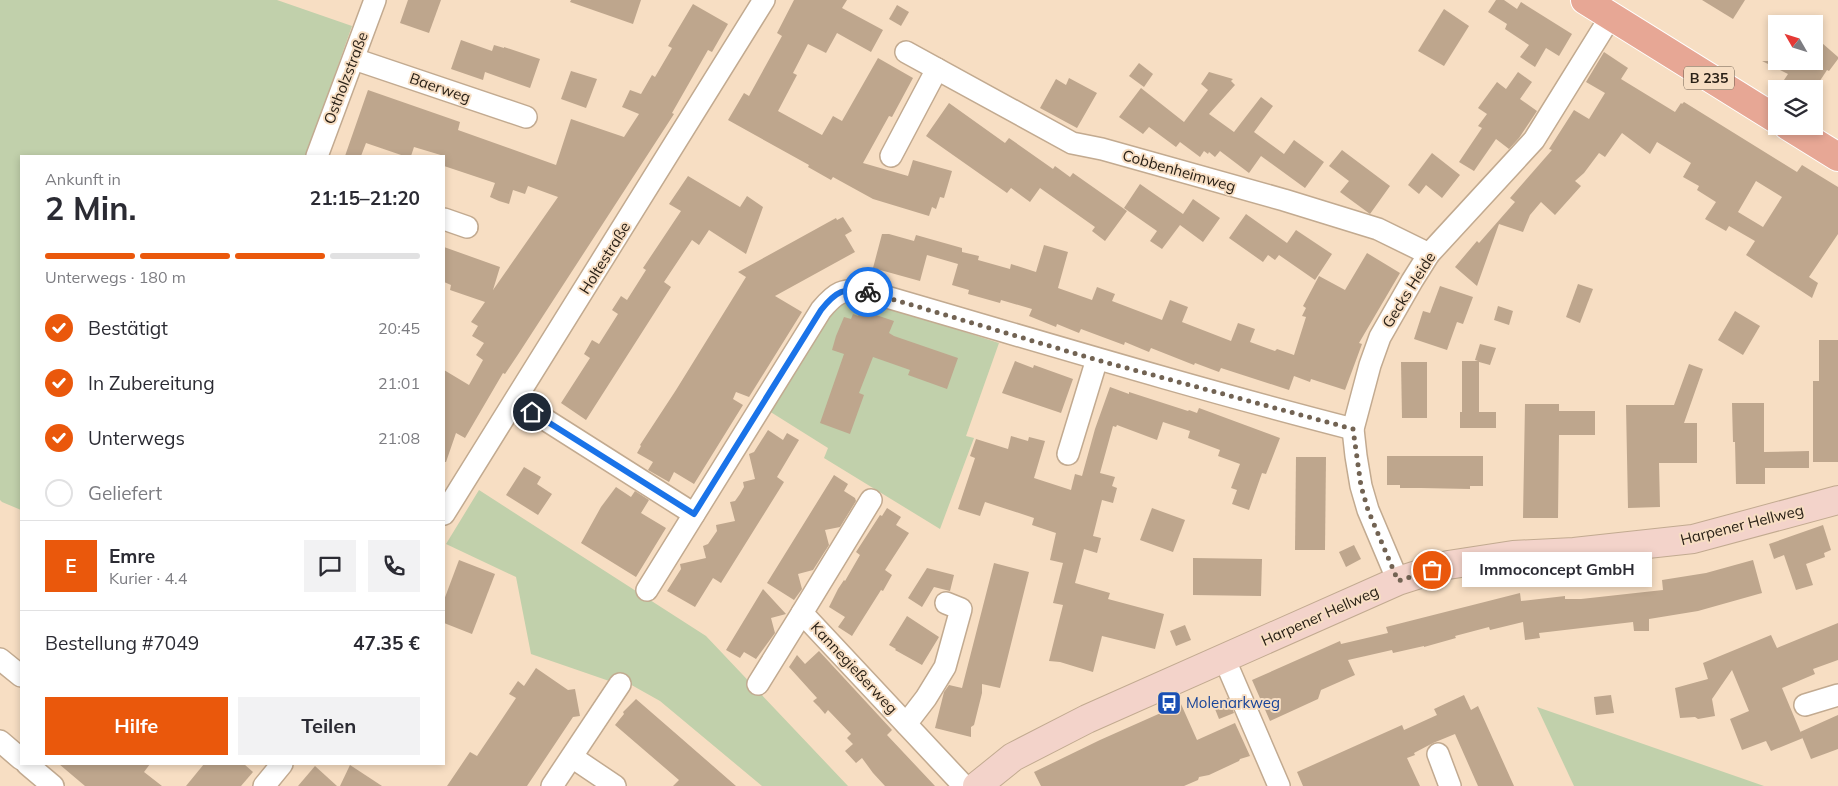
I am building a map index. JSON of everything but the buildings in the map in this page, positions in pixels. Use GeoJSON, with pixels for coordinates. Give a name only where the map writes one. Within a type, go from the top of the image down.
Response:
{"type":"FeatureCollection","features":[{"type":"Feature","properties":{"kind":"main road","name":"B 235"},"geometry":{"type":"LineString","coordinates":[[1585,0],[1768,114]]}},
{"type":"Feature","properties":{"kind":"main road"},"geometry":{"type":"LineString","coordinates":[[1803,135],[1838,157]]}},
{"type":"Feature","properties":{"kind":"street","name":"Ostholzstraße"},"geometry":{"type":"LineString","coordinates":[[317,155],[375,0]]}},
{"type":"Feature","properties":{"kind":"street","name":"Holtestraße"},"geometry":{"type":"LineString","coordinates":[[445,512],[764,0]]}},
{"type":"Feature","properties":{"kind":"street","name":"Gecks Heide"},"geometry":{"type":"LineString","coordinates":[[1398,581],[1368,510],[1361,486],[1353,429],[1370,365],[1380,337],[1429,254],[1534,140],[1611,16]]}},
{"type":"Feature","properties":{"kind":"street","name":"Cobbenheimweg"},"geometry":{"type":"LineString","coordinates":[[906,52],[1072,143],[1102,149],[1284,200],[1378,230],[1429,254]]}},
{"type":"Feature","properties":{"kind":"street","name":"Baerweg"},"geometry":{"type":"LineString","coordinates":[[354,59],[526,117]]}},
{"type":"Feature","properties":{"kind":"street"},"geometry":{"type":"LineString","coordinates":[[892,156],[937,69]]}},
{"type":"Feature","properties":{"kind":"street"},"geometry":{"type":"LineString","coordinates":[[445,219],[467,227]]}},
{"type":"Feature","properties":{"kind":"street"},"geometry":{"type":"LineString","coordinates":[[647,590],[821,310],[832,296],[848,289],[866,291],[1097,360],[1353,429]]}},
{"type":"Feature","properties":{"kind":"street"},"geometry":{"type":"LineString","coordinates":[[1068,454],[1097,360]]}},
{"type":"Feature","properties":{"kind":"street"},"geometry":{"type":"LineString","coordinates":[[516,401],[694,514]]}},
{"type":"Feature","properties":{"kind":"street","name":"Kannegießerweg"},"geometry":{"type":"LineString","coordinates":[[758,684],[871,500]]}},
{"type":"Feature","properties":{"kind":"street","name":"Harpener Hellweg"},"geometry":{"type":"LineString","coordinates":[[977,786],[1013,757],[1087,720],[1398,581],[1448,565],[1512,555],[1574,552],[1693,539],[1838,500]]}},
{"type":"Feature","properties":{"kind":"street","name":"Kannegießerweg"},"geometry":{"type":"LineString","coordinates":[[906,724],[926,698],[945,667],[961,609],[946,603]]}},
{"type":"Feature","properties":{"kind":"street","name":"Kannegießerweg"},"geometry":{"type":"LineString","coordinates":[[802,613],[964,786]]}},
{"type":"Feature","properties":{"kind":"street"},"geometry":{"type":"LineString","coordinates":[[1224,658],[1279,786]]}},
{"type":"Feature","properties":{"kind":"street"},"geometry":{"type":"LineString","coordinates":[[0,660],[20,675]]}},
{"type":"Feature","properties":{"kind":"street"},"geometry":{"type":"LineString","coordinates":[[552,786],[620,684]]}},
{"type":"Feature","properties":{"kind":"street"},"geometry":{"type":"LineString","coordinates":[[1805,705],[1838,695]]}},
{"type":"Feature","properties":{"kind":"street"},"geometry":{"type":"LineString","coordinates":[[0,741],[20,758]]}},
{"type":"Feature","properties":{"kind":"street"},"geometry":{"type":"LineString","coordinates":[[1438,754],[1450,786]]}},
{"type":"Feature","properties":{"kind":"street"},"geometry":{"type":"LineString","coordinates":[[572,757],[616,786]]}},
{"type":"Feature","properties":{"kind":"street"},"geometry":{"type":"LineString","coordinates":[[27,765],[54,786]]}},
{"type":"Feature","properties":{"kind":"street"},"geometry":{"type":"LineString","coordinates":[[264,786],[281,765]]}},
{"type":"Feature","properties":{"kind":"green space"},"geometry":{"type":"Polygon","coordinates":[[[0,0],[277,0],[352,26],[306,155],[20,155],[20,510],[0,500],[0,0]]]}},
{"type":"Feature","properties":{"kind":"green space"},"geometry":{"type":"Polygon","coordinates":[[[850,295],[999,343],[966,436],[974,438],[940,529],[824,458],[828,448],[769,411],[836,301],[850,295]]]}},
{"type":"Feature","properties":{"kind":"green space"},"geometry":{"type":"Polygon","coordinates":[[[479,490],[706,636],[848,786],[762,786],[660,701],[619,678],[615,683],[531,654],[516,577],[446,544],[479,490]]]}},
{"type":"Feature","properties":{"kind":"green space"},"geometry":{"type":"Polygon","coordinates":[[[1537,707],[1764,786],[1574,786],[1537,707]]]}},
{"type":"Feature","properties":{"kind":"way so far"},"geometry":{"type":"LineString","coordinates":[[868,292],[1097,360],[1353,429],[1361,486],[1368,510],[1398,581],[1432,570]]}},
{"type":"Feature","properties":{"kind":"place","name":"Immoconcept GmbH"},"geometry":{"type":"Point","coordinates":[1432,570]}},
{"type":"Feature","properties":{"kind":"place","name":"Molenarkweg"},"geometry":{"type":"Point","coordinates":[1169,703]}},
{"type":"Feature","properties":{"kind":"route"},"geometry":{"type":"LineString","coordinates":[[532,412],[694,514],[821,310],[832,296],[848,289],[868,292]]}}]}
